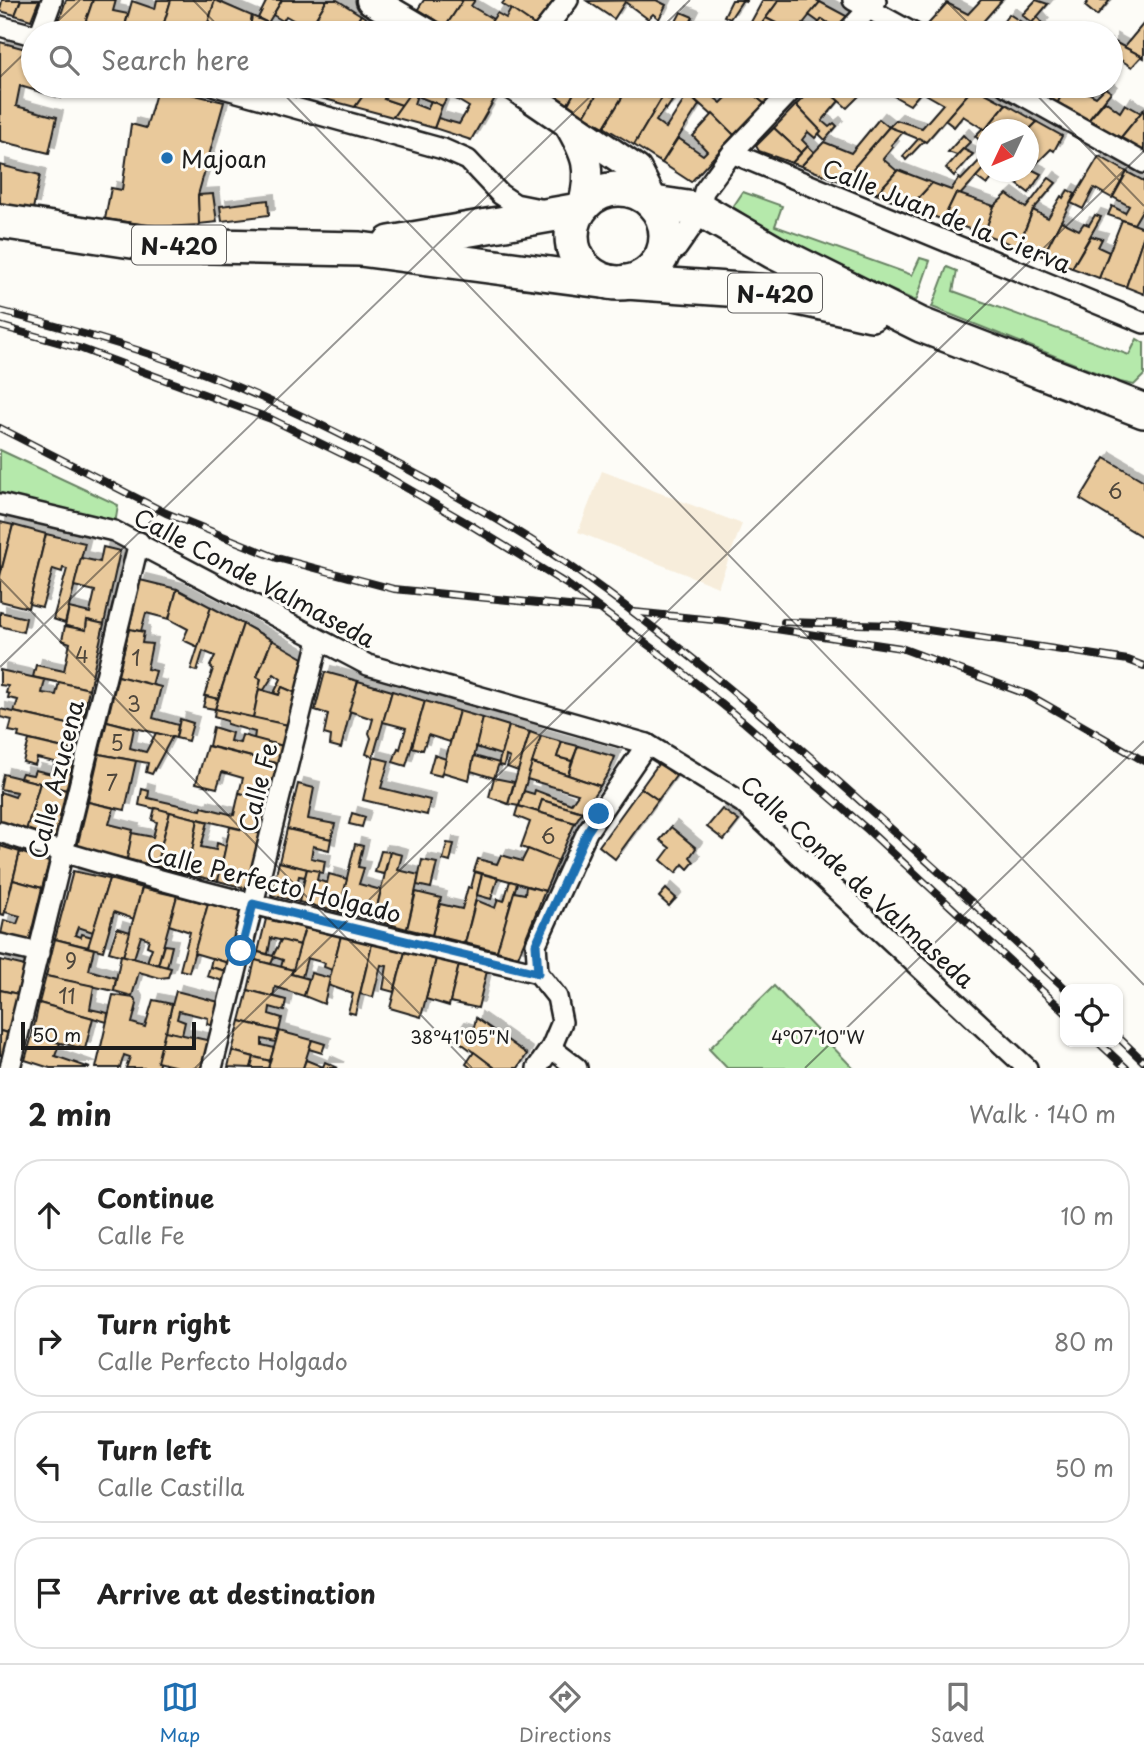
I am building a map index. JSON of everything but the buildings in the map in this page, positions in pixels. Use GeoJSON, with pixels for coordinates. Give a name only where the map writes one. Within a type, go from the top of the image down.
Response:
{"type":"FeatureCollection","features":[{"type":"Feature","properties":{"kind":"highway","name":"N-420"},"geometry":{"type":"LineString","coordinates":[[360,249],[572,209],[603,191],[629,189],[643,194],[654,203],[701,209],[774,252],[921,325],[1141,405]]}},
{"type":"Feature","properties":{"kind":"highway"},"geometry":{"type":"LineString","coordinates":[[629,278],[660,259],[666,245],[667,230],[654,203]]}},
{"type":"Feature","properties":{"kind":"highway","name":"N-420"},"geometry":{"type":"LineString","coordinates":[[572,209],[572,239],[576,254],[584,267],[596,276],[629,278]]}},
{"type":"Feature","properties":{"kind":"highway","name":"N-420"},"geometry":{"type":"LineString","coordinates":[[0,220],[158,245],[360,249],[771,292],[921,325]]}},
{"type":"Feature","properties":{"kind":"main road"},"geometry":{"type":"LineString","coordinates":[[371,0],[406,21]]}},
{"type":"Feature","properties":{"kind":"main road"},"geometry":{"type":"LineString","coordinates":[[532,98],[637,170],[654,203]]}},
{"type":"Feature","properties":{"kind":"main road"},"geometry":{"type":"LineString","coordinates":[[567,121],[581,145],[589,181],[572,209]]}},
{"type":"Feature","properties":{"kind":"street"},"geometry":{"type":"LineString","coordinates":[[44,21],[52,0]]}},
{"type":"Feature","properties":{"kind":"street"},"geometry":{"type":"LineString","coordinates":[[551,21],[568,0]]}},
{"type":"Feature","properties":{"kind":"street"},"geometry":{"type":"LineString","coordinates":[[854,21],[867,3],[895,21]]}},
{"type":"Feature","properties":{"kind":"street"},"geometry":{"type":"LineString","coordinates":[[0,26],[21,32]]}},
{"type":"Feature","properties":{"kind":"street"},"geometry":{"type":"LineString","coordinates":[[259,98],[443,149],[468,160],[500,194],[514,204],[572,209]]}},
{"type":"Feature","properties":{"kind":"street"},"geometry":{"type":"LineString","coordinates":[[629,278],[677,248],[698,218],[704,191],[732,153],[785,98]]}},
{"type":"Feature","properties":{"kind":"street"},"geometry":{"type":"LineString","coordinates":[[1028,98],[1144,163]]}},
{"type":"Feature","properties":{"kind":"street","name":"Calle Juan de la Cierva"},"geometry":{"type":"LineString","coordinates":[[732,153],[1144,323]]}},
{"type":"Feature","properties":{"kind":"street","name":"Calle Conde Valmaseda"},"geometry":{"type":"LineString","coordinates":[[0,504],[114,531],[368,665],[647,744]]}},
{"type":"Feature","properties":{"kind":"street","name":"Calle Azucena"},"geometry":{"type":"LineString","coordinates":[[10,1068],[139,542]]}},
{"type":"Feature","properties":{"kind":"street","name":"Calle Fe"},"geometry":{"type":"LineString","coordinates":[[212,1068],[319,640]]}},
{"type":"Feature","properties":{"kind":"street"},"geometry":{"type":"LineString","coordinates":[[537,1068],[551,1048],[562,1022],[557,997],[538,973],[536,944],[587,832],[647,744]]}},
{"type":"Feature","properties":{"kind":"street","name":"Calle Conde de Valmaseda"},"geometry":{"type":"LineString","coordinates":[[647,744],[743,803],[1027,1068]]}},
{"type":"Feature","properties":{"kind":"street","name":"Calle Perfecto Holgado"},"geometry":{"type":"LineString","coordinates":[[0,832],[61,852],[253,904],[538,973]]}},
{"type":"Feature","properties":{"kind":"street"},"geometry":{"type":"LineString","coordinates":[[0,944],[39,953]]}},
{"type":"Feature","properties":{"kind":"street"},"geometry":{"type":"LineString","coordinates":[[551,1048],[577,1068]]}},
{"type":"Feature","properties":{"kind":"shaded area"},"geometry":{"type":"Polygon","coordinates":[[[602,471],[742,524],[718,587],[578,532],[602,471]]]}},
{"type":"Feature","properties":{"kind":"green space"},"geometry":{"type":"Polygon","coordinates":[[[743,192],[782,206],[775,226],[912,275],[920,258],[930,261],[916,301],[846,269],[755,221],[733,207],[743,192]]]}},
{"type":"Feature","properties":{"kind":"green space"},"geometry":{"type":"Polygon","coordinates":[[[947,267],[957,271],[953,291],[1129,355],[1137,339],[1144,343],[1144,375],[1134,385],[1120,382],[932,307],[947,267]]]}},
{"type":"Feature","properties":{"kind":"green space"},"geometry":{"type":"Polygon","coordinates":[[[0,450],[118,505],[114,531],[0,504],[0,450]]]}},
{"type":"Feature","properties":{"kind":"green space"},"geometry":{"type":"Polygon","coordinates":[[[774,986],[853,1068],[727,1068],[709,1049],[774,986]]]}},
{"type":"Feature","properties":{"kind":"railway"},"geometry":{"type":"LineString","coordinates":[[0,311],[130,348],[240,388],[371,450],[529,539],[647,622],[770,723],[890,827],[1061,984]]}},
{"type":"Feature","properties":{"kind":"railway"},"geometry":{"type":"LineString","coordinates":[[0,326],[82,349],[271,419],[379,472],[568,585],[655,650],[745,723],[868,830],[1060,1007]]}},
{"type":"Feature","properties":{"kind":"railway"},"geometry":{"type":"LineString","coordinates":[[0,428],[166,513],[277,558],[394,589],[599,609]]}},
{"type":"Feature","properties":{"kind":"railway"},"geometry":{"type":"LineString","coordinates":[[634,612],[723,621],[901,648],[1029,695],[1144,761]]}},
{"type":"Feature","properties":{"kind":"railway"},"geometry":{"type":"LineString","coordinates":[[784,622],[895,625],[1128,660],[1144,666]]}},
{"type":"Feature","properties":{"kind":"railway"},"geometry":{"type":"LineString","coordinates":[[1123,1042],[1144,1062]]}},
{"type":"Feature","properties":{"kind":"railway"},"geometry":{"type":"LineString","coordinates":[[1103,1047],[1126,1068]]}},
{"type":"Feature","properties":{"kind":"place","name":"Majoan"},"geometry":{"type":"Point","coordinates":[167,158]}},
{"type":"Feature","properties":{"kind":"route"},"geometry":{"type":"LineString","coordinates":[[241,951],[253,904],[538,973],[536,944],[587,832],[599,814]]}}]}
